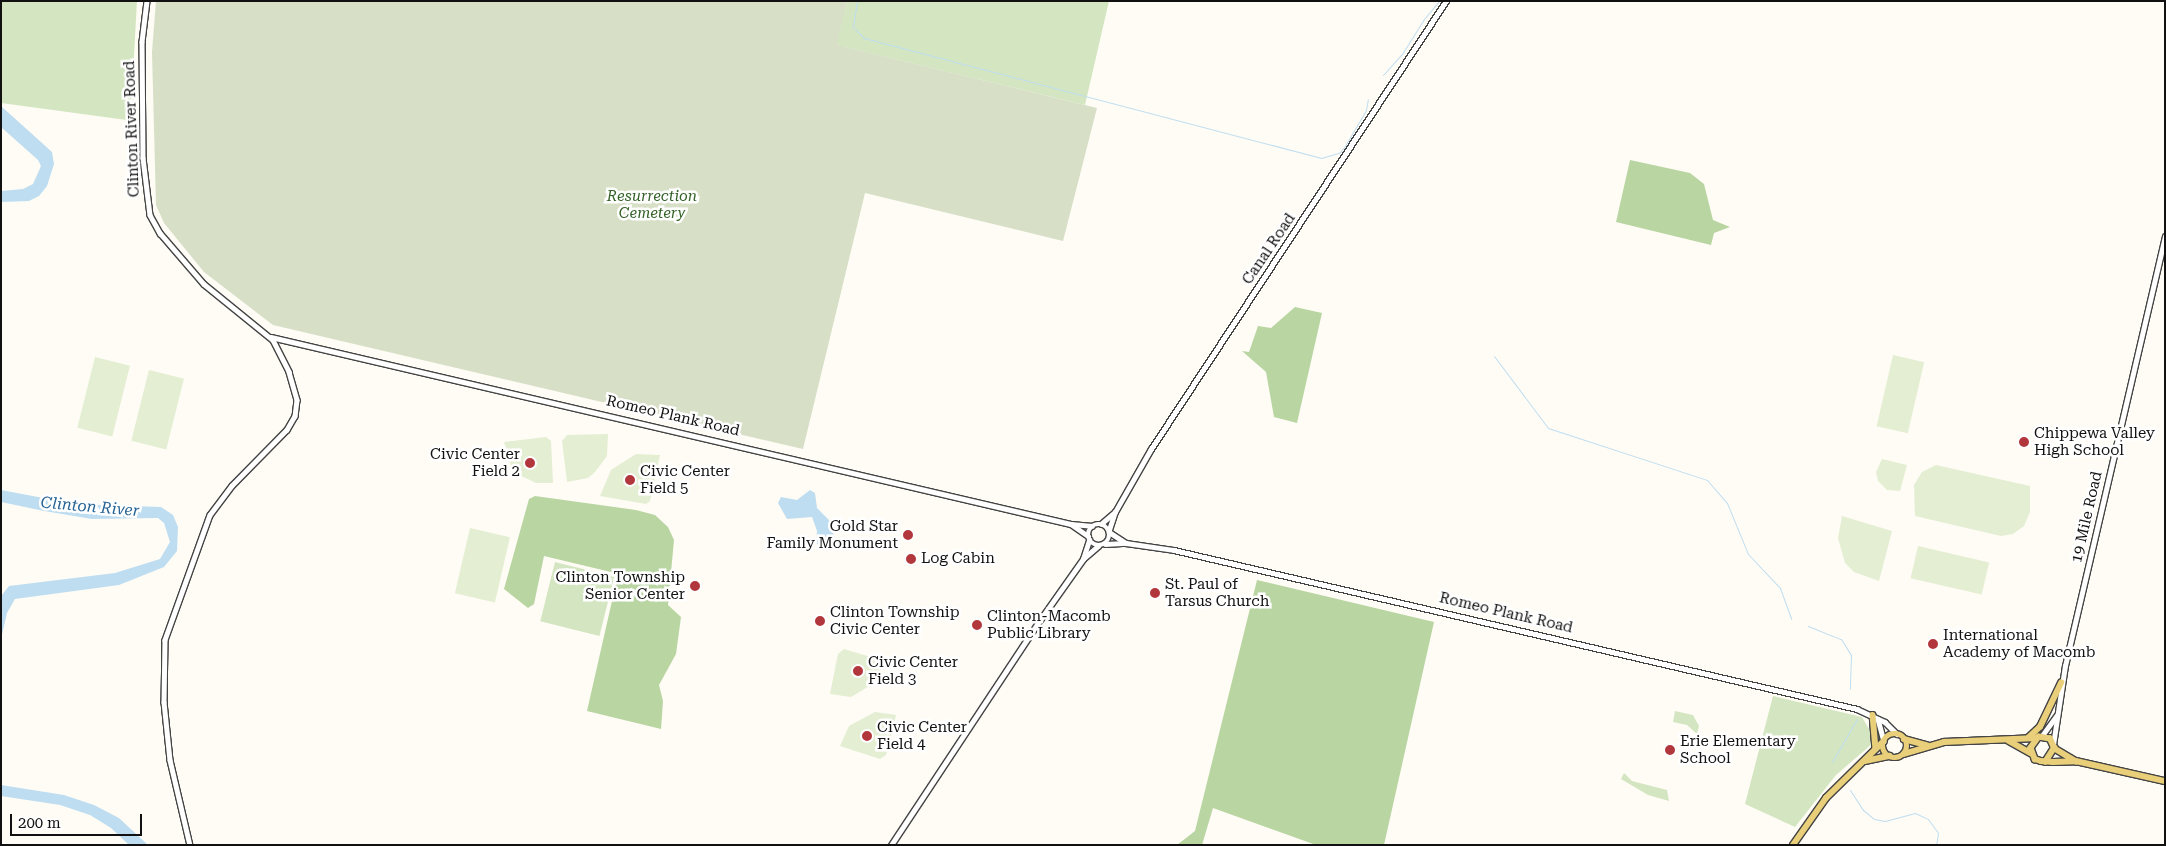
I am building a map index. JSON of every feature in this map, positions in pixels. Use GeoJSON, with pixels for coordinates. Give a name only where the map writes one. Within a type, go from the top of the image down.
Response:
{"type":"FeatureCollection","features":[{"type":"Feature","properties":{"kind":"main road"},"geometry":{"type":"LineString","coordinates":[[2028,738],[2040,727],[2061,683]]}},
{"type":"Feature","properties":{"kind":"main road"},"geometry":{"type":"LineString","coordinates":[[1875,717],[1876,748]]}},
{"type":"Feature","properties":{"kind":"main road"},"geometry":{"type":"LineString","coordinates":[[1793,845],[1819,806],[1884,741],[1897,734],[1927,745]]}},
{"type":"Feature","properties":{"kind":"main road"},"geometry":{"type":"LineString","coordinates":[[2031,753],[2031,745],[2039,737]]}},
{"type":"Feature","properties":{"kind":"main road"},"geometry":{"type":"LineString","coordinates":[[1865,761],[1904,754],[1927,745],[1967,740],[2009,740],[2039,737],[2076,761]]}},
{"type":"Feature","properties":{"kind":"main road"},"geometry":{"type":"LineString","coordinates":[[1904,738],[1906,745],[1904,754]]}},
{"type":"Feature","properties":{"kind":"main road"},"geometry":{"type":"LineString","coordinates":[[2009,740],[2031,753],[2035,759],[2046,762],[2076,761],[2165,781]]}},
{"type":"Feature","properties":{"kind":"main road"},"geometry":{"type":"LineString","coordinates":[[1884,741],[1889,756]]}},
{"type":"Feature","properties":{"kind":"main road"},"geometry":{"type":"LineString","coordinates":[[2046,762],[2054,746]]}},
{"type":"Feature","properties":{"kind":"street","name":"Clinton River Road"},"geometry":{"type":"LineString","coordinates":[[147,1],[142,42],[143,150],[145,195],[150,215],[160,233],[204,284],[269,337],[281,352],[294,387],[295,416],[287,430],[226,493],[210,515],[166,640],[163,692],[169,752],[190,845]]}},
{"type":"Feature","properties":{"kind":"street","name":"Canal Road"},"geometry":{"type":"LineString","coordinates":[[1109,531],[1115,512],[1151,450],[1446,1]]}},
{"type":"Feature","properties":{"kind":"street","name":"19 Mile Road"},"geometry":{"type":"LineString","coordinates":[[2054,746],[2061,683],[2165,236]]}},
{"type":"Feature","properties":{"kind":"street","name":"Romeo Plank Road"},"geometry":{"type":"LineString","coordinates":[[269,337],[1071,524],[1092,526]]}},
{"type":"Feature","properties":{"kind":"street","name":"Canal Road"},"geometry":{"type":"LineString","coordinates":[[1101,524],[1115,512]]}},
{"type":"Feature","properties":{"kind":"street","name":"Romeo Plank Road"},"geometry":{"type":"LineString","coordinates":[[1071,524],[1088,538]]}},
{"type":"Feature","properties":{"kind":"street"},"geometry":{"type":"LineString","coordinates":[[891,845],[1083,559],[1098,546],[1105,544],[1109,531],[1101,524],[1092,526],[1083,559]]}},
{"type":"Feature","properties":{"kind":"street","name":"Romeo Plank Road"},"geometry":{"type":"LineString","coordinates":[[1109,531],[1126,543]]}},
{"type":"Feature","properties":{"kind":"street"},"geometry":{"type":"LineString","coordinates":[[1088,538],[1098,546]]}},
{"type":"Feature","properties":{"kind":"street","name":"Romeo Plank Road"},"geometry":{"type":"LineString","coordinates":[[1105,544],[1126,543],[1174,550],[1857,709],[1875,717],[1897,734]]}},
{"type":"Feature","properties":{"kind":"street","name":"19 Mile Road"},"geometry":{"type":"LineString","coordinates":[[2039,737],[2056,716]]}},
{"type":"Feature","properties":{"kind":"street"},"geometry":{"type":"LineString","coordinates":[[1875,717],[1884,741]]}},
{"type":"Feature","properties":{"kind":"green space"},"geometry":{"type":"Polygon","coordinates":[[[1,1],[137,1],[133,74],[134,121],[1,103],[1,1]]]}},
{"type":"Feature","properties":{"kind":"green space","name":"Resurrection Cemetery"},"geometry":{"type":"Polygon","coordinates":[[[156,1],[847,1],[837,45],[1097,108],[1063,241],[865,193],[803,449],[273,325],[204,272],[164,223],[156,205],[152,52],[156,1]]]}},
{"type":"Feature","properties":{"kind":"green space"},"geometry":{"type":"Polygon","coordinates":[[[847,1],[1109,1],[1085,105],[836,45],[847,1]]]}},
{"type":"Feature","properties":{"kind":"green space"},"geometry":{"type":"Polygon","coordinates":[[[1630,160],[1690,173],[1704,184],[1713,220],[1730,227],[1714,233],[1711,245],[1616,222],[1630,160]]]}},
{"type":"Feature","properties":{"kind":"green space"},"geometry":{"type":"Polygon","coordinates":[[[1295,307],[1322,313],[1297,423],[1274,417],[1266,372],[1242,351],[1249,352],[1258,326],[1271,328],[1295,307]]]}},
{"type":"Feature","properties":{"kind":"green space"},"geometry":{"type":"Polygon","coordinates":[[[1893,355],[1924,362],[1908,433],[1877,426],[1893,355]]]}},
{"type":"Feature","properties":{"kind":"green space"},"geometry":{"type":"Polygon","coordinates":[[[95,357],[130,366],[112,437],[77,428],[95,357]]]}},
{"type":"Feature","properties":{"kind":"green space"},"geometry":{"type":"Polygon","coordinates":[[[149,370],[184,379],[166,450],[131,441],[149,370]]]}},
{"type":"Feature","properties":{"kind":"green space"},"geometry":{"type":"Polygon","coordinates":[[[608,434],[607,456],[595,472],[588,478],[567,482],[562,441],[567,435],[608,434]]]}},
{"type":"Feature","properties":{"kind":"green space","name":"Civic Center Field 2"},"geometry":{"type":"Polygon","coordinates":[[[546,437],[551,441],[553,483],[536,483],[517,474],[511,466],[504,442],[546,437]]]}},
{"type":"Feature","properties":{"kind":"green space","name":"Civic Center Field 5"},"geometry":{"type":"Polygon","coordinates":[[[636,454],[660,455],[650,501],[646,504],[600,496],[611,470],[636,454]]]}},
{"type":"Feature","properties":{"kind":"green space"},"geometry":{"type":"Polygon","coordinates":[[[1882,459],[1907,465],[1900,491],[1887,490],[1878,481],[1876,472],[1882,459]]]}},
{"type":"Feature","properties":{"kind":"green space"},"geometry":{"type":"Polygon","coordinates":[[[1936,465],[2030,486],[2030,512],[2024,526],[2013,534],[2001,536],[1915,516],[1914,485],[1922,472],[1936,465]]]}},
{"type":"Feature","properties":{"kind":"green space"},"geometry":{"type":"Polygon","coordinates":[[[535,496],[636,510],[655,515],[668,527],[674,540],[668,605],[681,617],[676,654],[659,685],[663,701],[661,729],[587,711],[617,579],[615,573],[544,556],[534,604],[528,608],[504,589],[529,499],[535,496]]]}},
{"type":"Feature","properties":{"kind":"green space"},"geometry":{"type":"Polygon","coordinates":[[[1842,516],[1892,531],[1879,581],[1854,572],[1845,563],[1838,538],[1842,516]]]}},
{"type":"Feature","properties":{"kind":"green space"},"geometry":{"type":"Polygon","coordinates":[[[470,528],[510,537],[495,603],[455,593],[470,528]]]}},
{"type":"Feature","properties":{"kind":"green space"},"geometry":{"type":"Polygon","coordinates":[[[1918,546],[1989,562],[1982,595],[1911,578],[1918,546]]]}},
{"type":"Feature","properties":{"kind":"green space"},"geometry":{"type":"Polygon","coordinates":[[[555,562],[614,577],[599,636],[540,621],[555,562]]]}},
{"type":"Feature","properties":{"kind":"green space"},"geometry":{"type":"Polygon","coordinates":[[[1257,580],[1434,622],[1384,845],[1316,845],[1213,808],[1202,845],[1177,845],[1195,831],[1257,580]]]}},
{"type":"Feature","properties":{"kind":"green space","name":"Civic Center Field 3"},"geometry":{"type":"Polygon","coordinates":[[[844,649],[884,661],[876,682],[851,697],[830,694],[838,654],[844,649]]]}},
{"type":"Feature","properties":{"kind":"green space"},"geometry":{"type":"Polygon","coordinates":[[[1773,696],[1862,717],[1873,736],[1872,744],[1836,775],[1795,827],[1745,804],[1773,696]]]}},
{"type":"Feature","properties":{"kind":"green space"},"geometry":{"type":"Polygon","coordinates":[[[1675,711],[1693,715],[1699,726],[1697,734],[1687,725],[1673,722],[1675,711]]]}},
{"type":"Feature","properties":{"kind":"green space","name":"Civic Center Field 4"},"geometry":{"type":"Polygon","coordinates":[[[875,712],[896,715],[886,755],[880,759],[840,746],[849,726],[875,712]]]}},
{"type":"Feature","properties":{"kind":"green space"},"geometry":{"type":"Polygon","coordinates":[[[1624,773],[1632,781],[1667,790],[1669,801],[1648,795],[1621,779],[1624,773]]]}},
{"type":"Feature","properties":{"kind":"water"},"geometry":{"type":"Polygon","coordinates":[[[1,106],[52,152],[54,164],[47,186],[39,196],[29,201],[1,202],[1,191],[23,189],[33,184],[41,166],[38,160],[1,127],[1,106]]]}},
{"type":"Feature","properties":{"kind":"water","name":"Clinton River"},"geometry":{"type":"Polygon","coordinates":[[[1,490],[75,504],[161,507],[173,515],[178,527],[177,551],[164,567],[119,585],[15,599],[7,613],[1,639],[1,596],[9,586],[115,573],[160,559],[170,542],[164,523],[158,518],[92,519],[44,511],[1,502],[1,490]]]}},
{"type":"Feature","properties":{"kind":"water"},"geometry":{"type":"Polygon","coordinates":[[[810,490],[815,493],[817,508],[829,520],[835,538],[831,546],[824,548],[816,543],[817,531],[812,517],[787,519],[778,503],[781,497],[797,500],[810,490]]]}},
{"type":"Feature","properties":{"kind":"water"},"geometry":{"type":"Polygon","coordinates":[[[1,785],[64,795],[94,805],[119,818],[148,845],[129,845],[111,828],[90,815],[60,805],[1,796],[1,785]]]}},
{"type":"Feature","properties":{"kind":"waterway"},"geometry":{"type":"LineString","coordinates":[[857,1],[853,27],[864,38],[1321,158],[1339,153],[1345,146],[1366,110],[1368,99]]}},
{"type":"Feature","properties":{"kind":"waterway"},"geometry":{"type":"LineString","coordinates":[[1383,75],[1402,54],[1424,19],[1439,1]]}},
{"type":"Feature","properties":{"kind":"waterway"},"geometry":{"type":"LineString","coordinates":[[1494,356],[1548,428],[1707,480],[1727,503],[1748,554],[1780,588],[1791,619]]}},
{"type":"Feature","properties":{"kind":"waterway"},"geometry":{"type":"LineString","coordinates":[[1808,626],[1841,639],[1851,655],[1850,689]]}},
{"type":"Feature","properties":{"kind":"waterway"},"geometry":{"type":"LineString","coordinates":[[1832,762],[1857,719]]}},
{"type":"Feature","properties":{"kind":"waterway"},"geometry":{"type":"LineString","coordinates":[[1850,790],[1863,810],[1874,819],[1885,821],[1915,813],[1928,819],[1938,833],[1936,845]]}},
{"type":"Feature","properties":{"kind":"place","name":"Chippewa Valley High School"},"geometry":{"type":"Point","coordinates":[2024,442]}},
{"type":"Feature","properties":{"kind":"place","name":"Civic Center Field 2"},"geometry":{"type":"Point","coordinates":[530,463]}},
{"type":"Feature","properties":{"kind":"place","name":"Civic Center Field 5"},"geometry":{"type":"Point","coordinates":[630,480]}},
{"type":"Feature","properties":{"kind":"place","name":"Gold Star Family Monument"},"geometry":{"type":"Point","coordinates":[908,535]}},
{"type":"Feature","properties":{"kind":"place","name":"Log Cabin"},"geometry":{"type":"Point","coordinates":[911,559]}},
{"type":"Feature","properties":{"kind":"place","name":"Clinton Township Senior Center"},"geometry":{"type":"Point","coordinates":[695,586]}},
{"type":"Feature","properties":{"kind":"place","name":"St. Paul of Tarsus Church"},"geometry":{"type":"Point","coordinates":[1155,593]}},
{"type":"Feature","properties":{"kind":"place","name":"Clinton Township Civic Center"},"geometry":{"type":"Point","coordinates":[820,621]}},
{"type":"Feature","properties":{"kind":"place","name":"Clinton-Macomb Public Library"},"geometry":{"type":"Point","coordinates":[977,625]}},
{"type":"Feature","properties":{"kind":"place","name":"International Academy of Macomb"},"geometry":{"type":"Point","coordinates":[1933,644]}},
{"type":"Feature","properties":{"kind":"place","name":"Civic Center Field 3"},"geometry":{"type":"Point","coordinates":[858,671]}},
{"type":"Feature","properties":{"kind":"place","name":"Civic Center Field 4"},"geometry":{"type":"Point","coordinates":[867,736]}},
{"type":"Feature","properties":{"kind":"place","name":"Erie Elementary School"},"geometry":{"type":"Point","coordinates":[1670,750]}}]}
